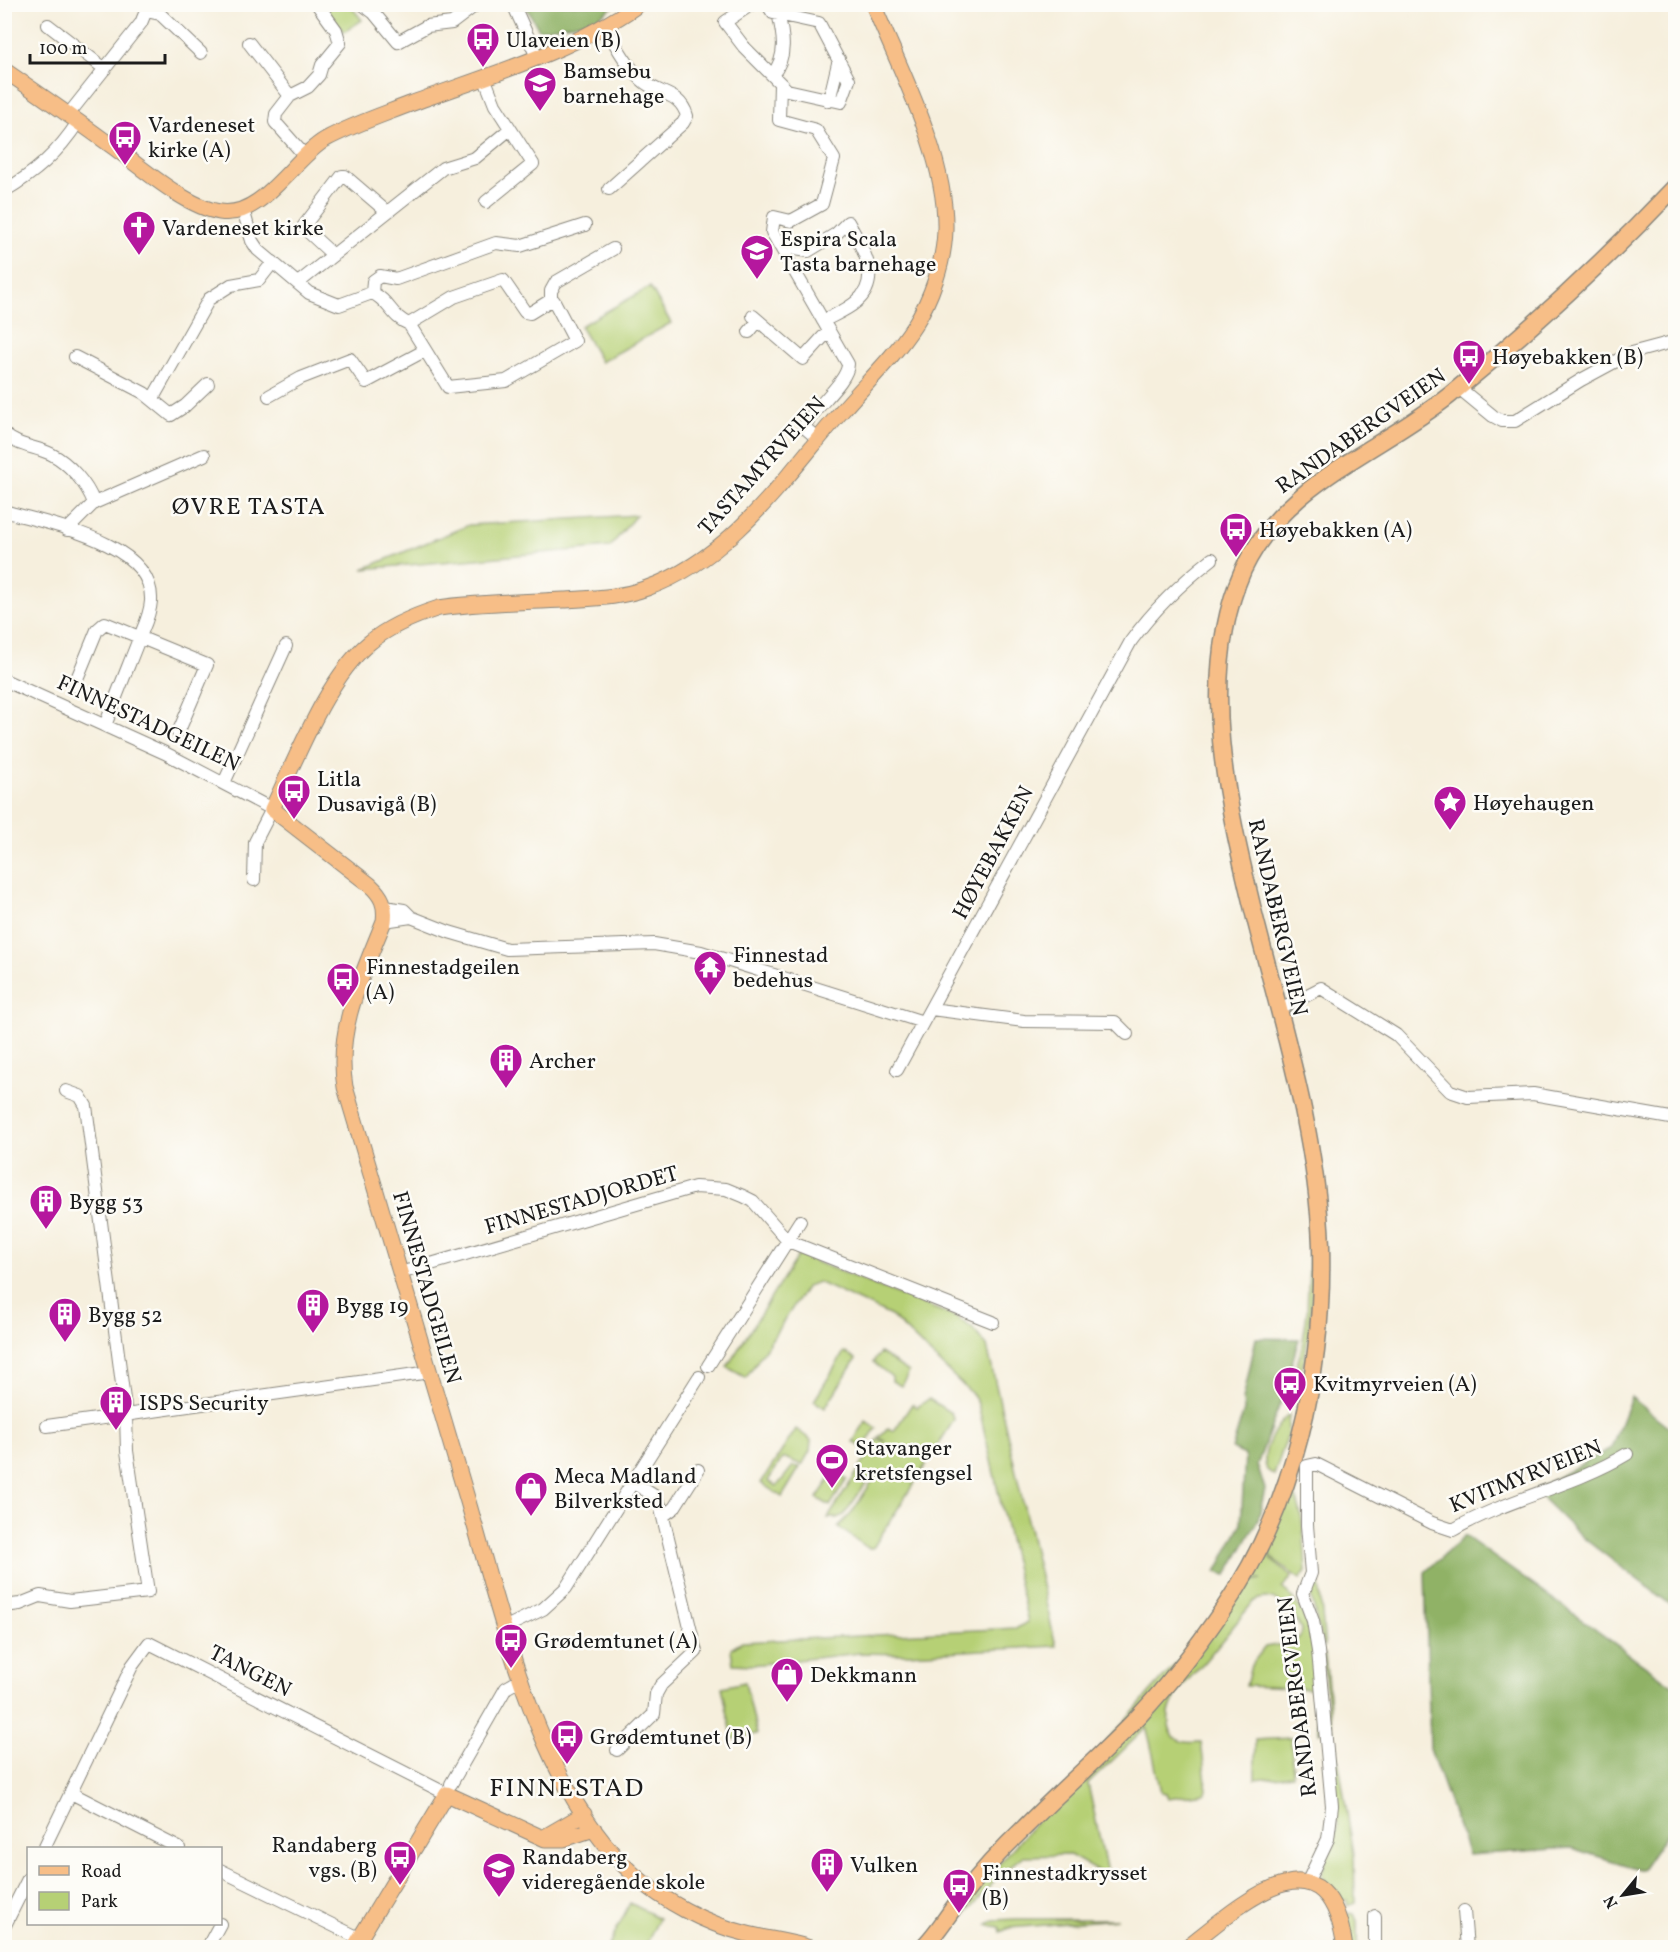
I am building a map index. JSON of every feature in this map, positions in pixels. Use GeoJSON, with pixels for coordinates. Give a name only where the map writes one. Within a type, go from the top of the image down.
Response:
{"type":"FeatureCollection","features":[{"type":"Feature","properties":{"kind":"highway","name":"RANDABERGVEIEN"},"geometry":{"type":"LineString","coordinates":[[925,1947],[988,1865],[1100,1753],[1195,1639],[1257,1533],[1281,1469],[1302,1389],[1313,1312],[1316,1208],[1303,1114],[1234,828],[1222,757],[1220,715],[1222,661],[1233,598],[1253,552],[1273,522],[1291,503],[1323,478],[1427,413],[1459,388],[1554,304],[1676,186]]}},
{"type":"Feature","properties":{"kind":"main road"},"geometry":{"type":"LineString","coordinates":[[4,70],[146,171],[201,206],[222,213],[243,209],[260,200],[304,156],[325,140],[373,118],[537,57],[606,26],[639,4]]}},
{"type":"Feature","properties":{"kind":"main road","name":"TASTAMYRVEIEN"},"geometry":{"type":"LineString","coordinates":[[272,809],[334,684],[350,662],[370,642],[415,616],[439,609],[617,597],[648,588],[683,572],[723,546],[913,327],[930,295],[945,232],[944,204],[936,159],[873,4]]}},
{"type":"Feature","properties":{"kind":"main road"},"geometry":{"type":"LineString","coordinates":[[272,809],[370,885],[382,898],[385,914]]}},
{"type":"Feature","properties":{"kind":"main road","name":"FINNESTADGEILEN"},"geometry":{"type":"LineString","coordinates":[[385,914],[348,1019],[342,1056],[345,1087],[522,1679],[546,1746],[594,1829],[632,1873],[681,1908],[725,1928],[810,1947]]}},
{"type":"Feature","properties":{"kind":"main road"},"geometry":{"type":"LineString","coordinates":[[357,1943],[449,1789]]}},
{"type":"Feature","properties":{"kind":"main road","name":"TANGEN"},"geometry":{"type":"LineString","coordinates":[[449,1789],[540,1838]]}},
{"type":"Feature","properties":{"kind":"main road"},"geometry":{"type":"LineString","coordinates":[[540,1838],[559,1831],[584,1814]]}},
{"type":"Feature","properties":{"kind":"main road"},"geometry":{"type":"LineString","coordinates":[[540,1838],[558,1840],[594,1829]]}},
{"type":"Feature","properties":{"kind":"main road"},"geometry":{"type":"LineString","coordinates":[[1186,1947],[1263,1891],[1287,1881],[1307,1883],[1323,1892],[1333,1906],[1345,1947]]}},
{"type":"Feature","properties":{"kind":"street"},"geometry":{"type":"LineString","coordinates":[[304,156],[275,122],[276,114],[290,96],[308,87],[319,75],[322,65],[340,44],[339,34],[317,4]]}},
{"type":"Feature","properties":{"kind":"street"},"geometry":{"type":"LineString","coordinates":[[362,4],[374,13],[398,42],[427,26],[452,23],[470,6]]}},
{"type":"Feature","properties":{"kind":"street"},"geometry":{"type":"LineString","coordinates":[[513,4],[537,57]]}},
{"type":"Feature","properties":{"kind":"street"},"geometry":{"type":"LineString","coordinates":[[752,4],[725,22],[776,80],[790,92],[829,101],[843,101],[849,80],[817,21],[772,13],[767,4]]}},
{"type":"Feature","properties":{"kind":"street"},"geometry":{"type":"LineString","coordinates":[[4,191],[41,168],[105,69],[137,29],[145,8],[160,14],[201,53]]}},
{"type":"Feature","properties":{"kind":"street"},"geometry":{"type":"LineString","coordinates":[[778,13],[783,39],[783,56],[776,80],[779,120],[816,130],[834,159],[822,204],[791,221],[774,216],[772,232],[847,362],[848,371],[808,418],[804,427],[818,439]]}},
{"type":"Feature","properties":{"kind":"street"},"geometry":{"type":"LineString","coordinates":[[48,25],[105,69]]}},
{"type":"Feature","properties":{"kind":"street"},"geometry":{"type":"LineString","coordinates":[[606,26],[620,52],[643,82],[678,100],[687,116],[683,123],[609,189]]}},
{"type":"Feature","properties":{"kind":"street"},"geometry":{"type":"LineString","coordinates":[[249,43],[290,96]]}},
{"type":"Feature","properties":{"kind":"street"},"geometry":{"type":"LineString","coordinates":[[484,77],[495,105],[533,164],[486,202]]}},
{"type":"Feature","properties":{"kind":"street"},"geometry":{"type":"LineString","coordinates":[[298,283],[443,168],[475,158],[510,129]]}},
{"type":"Feature","properties":{"kind":"street"},"geometry":{"type":"LineString","coordinates":[[332,254],[303,227],[342,176],[345,176],[387,212]]}},
{"type":"Feature","properties":{"kind":"street"},"geometry":{"type":"LineString","coordinates":[[243,209],[255,246],[309,293],[339,305],[372,293],[386,301],[397,319],[408,324],[448,387],[506,381],[569,347],[575,341],[552,300],[551,291],[556,282],[613,249]]}},
{"type":"Feature","properties":{"kind":"street"},"geometry":{"type":"LineString","coordinates":[[795,249],[808,251],[836,234],[848,222],[866,254],[870,268],[865,291],[856,302],[823,321]]}},
{"type":"Feature","properties":{"kind":"street"},"geometry":{"type":"LineString","coordinates":[[372,293],[373,281],[380,276],[399,278],[496,243],[520,246],[585,225]]}},
{"type":"Feature","properties":{"kind":"street"},"geometry":{"type":"LineString","coordinates":[[153,398],[209,299],[231,285],[259,280],[273,262]]}},
{"type":"Feature","properties":{"kind":"street"},"geometry":{"type":"LineString","coordinates":[[408,324],[454,297],[501,280],[505,281],[525,312],[530,313],[552,300]]}},
{"type":"Feature","properties":{"kind":"street"},"geometry":{"type":"LineString","coordinates":[[749,332],[755,318],[803,359],[823,337],[830,333]]}},
{"type":"Feature","properties":{"kind":"street"},"geometry":{"type":"LineString","coordinates":[[1459,388],[1493,416],[1502,421],[1515,421],[1581,380],[1631,353],[1676,341]]}},
{"type":"Feature","properties":{"kind":"street"},"geometry":{"type":"LineString","coordinates":[[269,396],[301,378],[350,359],[366,382],[424,351]]}},
{"type":"Feature","properties":{"kind":"street"},"geometry":{"type":"LineString","coordinates":[[75,357],[153,398],[171,415],[186,406],[208,384]]}},
{"type":"Feature","properties":{"kind":"street"},"geometry":{"type":"LineString","coordinates":[[4,434],[19,444],[55,456],[85,485],[94,503]]}},
{"type":"Feature","properties":{"kind":"street"},"geometry":{"type":"LineString","coordinates":[[67,530],[94,503],[204,455]]}},
{"type":"Feature","properties":{"kind":"street"},"geometry":{"type":"LineString","coordinates":[[4,511],[67,530],[121,551],[145,578],[151,600],[140,636],[105,726]]}},
{"type":"Feature","properties":{"kind":"street","name":"HØYEBAKKEN"},"geometry":{"type":"LineString","coordinates":[[897,1070],[1131,641],[1149,616],[1176,587],[1212,559]]}},
{"type":"Feature","properties":{"kind":"street"},"geometry":{"type":"LineString","coordinates":[[74,686],[100,626],[109,624],[207,665],[178,733]]}},
{"type":"Feature","properties":{"kind":"street"},"geometry":{"type":"LineString","coordinates":[[224,783],[286,646]]}},
{"type":"Feature","properties":{"kind":"street","name":"FINNESTADGEILEN"},"geometry":{"type":"LineString","coordinates":[[4,680],[224,783],[272,809]]}},
{"type":"Feature","properties":{"kind":"street"},"geometry":{"type":"LineString","coordinates":[[254,880],[255,842],[272,809]]}},
{"type":"Feature","properties":{"kind":"street"},"geometry":{"type":"LineString","coordinates":[[385,914],[404,910],[411,917],[475,941],[507,949],[558,950],[654,944],[701,952],[923,1022]]}},
{"type":"Feature","properties":{"kind":"street"},"geometry":{"type":"LineString","coordinates":[[1278,1010],[1321,988],[1396,1035],[1450,1091],[1468,1097],[1533,1094],[1676,1119]]}},
{"type":"Feature","properties":{"kind":"street"},"geometry":{"type":"LineString","coordinates":[[931,1009],[1024,1021],[1114,1022],[1127,1034]]}},
{"type":"Feature","properties":{"kind":"street"},"geometry":{"type":"LineString","coordinates":[[4,1606],[20,1604],[40,1596],[70,1601],[148,1592],[134,1486],[135,1470],[128,1444],[87,1115],[84,1101],[80,1096],[66,1091]]}},
{"type":"Feature","properties":{"kind":"street","name":"FINNESTADJORDET"},"geometry":{"type":"LineString","coordinates":[[400,1273],[695,1187],[726,1189],[753,1201],[788,1241],[993,1322]]}},
{"type":"Feature","properties":{"kind":"street"},"geometry":{"type":"LineString","coordinates":[[708,1366],[800,1221]]}},
{"type":"Feature","properties":{"kind":"street"},"geometry":{"type":"LineString","coordinates":[[47,1426],[429,1372]]}},
{"type":"Feature","properties":{"kind":"street"},"geometry":{"type":"LineString","coordinates":[[506,1626],[543,1609],[566,1588],[699,1377]]}},
{"type":"Feature","properties":{"kind":"street","name":"KVITMYRVEIEN"},"geometry":{"type":"LineString","coordinates":[[1307,1466],[1316,1464],[1432,1523],[1453,1530],[1482,1514],[1600,1471],[1627,1454]]}},
{"type":"Feature","properties":{"kind":"street","name":"RANDABERGVEIEN"},"geometry":{"type":"LineString","coordinates":[[1307,1466],[1306,1525],[1311,1573],[1303,1594],[1313,1621],[1318,1651],[1332,1806],[1328,1839],[1307,1883]]}},
{"type":"Feature","properties":{"kind":"street"},"geometry":{"type":"LineString","coordinates":[[663,1516],[674,1508],[698,1470]]}},
{"type":"Feature","properties":{"kind":"street"},"geometry":{"type":"LineString","coordinates":[[617,1750],[654,1714],[656,1694],[661,1685],[696,1652],[663,1516],[656,1497],[632,1482]]}},
{"type":"Feature","properties":{"kind":"street","name":"TANGEN"},"geometry":{"type":"LineString","coordinates":[[44,1847],[132,1666],[149,1643],[449,1789]]}},
{"type":"Feature","properties":{"kind":"street"},"geometry":{"type":"LineString","coordinates":[[449,1789],[506,1688],[522,1679]]}},
{"type":"Feature","properties":{"kind":"street"},"geometry":{"type":"LineString","coordinates":[[71,1793],[176,1847]]}},
{"type":"Feature","properties":{"kind":"street"},"geometry":{"type":"LineString","coordinates":[[222,1871],[357,1943]]}},
{"type":"Feature","properties":{"kind":"street"},"geometry":{"type":"LineString","coordinates":[[4,1927],[10,1904],[27,1880]]}},
{"type":"Feature","properties":{"kind":"street"},"geometry":{"type":"LineString","coordinates":[[1464,1911],[1467,1947]]}},
{"type":"Feature","properties":{"kind":"street"},"geometry":{"type":"LineString","coordinates":[[1375,1916],[1375,1947]]}},
{"type":"Feature","properties":{"kind":"street"},"geometry":{"type":"LineString","coordinates":[[207,1947],[219,1925]]}},
{"type":"Feature","properties":{"kind":"green space"},"geometry":{"type":"Polygon","coordinates":[[[323,5],[350,5],[362,20],[344,32],[323,5]]]}},
{"type":"Feature","properties":{"kind":"green space"},"geometry":{"type":"Polygon","coordinates":[[[525,5],[616,5],[594,20],[539,30],[525,5]]]}},
{"type":"Feature","properties":{"kind":"green space"},"geometry":{"type":"Polygon","coordinates":[[[650,287],[671,323],[601,362],[580,326],[650,287]]]}},
{"type":"Feature","properties":{"kind":"green space"},"geometry":{"type":"Polygon","coordinates":[[[636,515],[610,547],[363,569],[469,525],[636,515]]]}},
{"type":"Feature","properties":{"kind":"green space"},"geometry":{"type":"Polygon","coordinates":[[[1311,1214],[1314,1230],[1310,1318],[1305,1354],[1296,1389],[1293,1377],[1302,1347],[1307,1312],[1311,1214]]]}},
{"type":"Feature","properties":{"kind":"green space"},"geometry":{"type":"Polygon","coordinates":[[[798,1255],[956,1317],[972,1328],[987,1346],[1056,1646],[907,1654],[860,1653],[751,1665],[733,1664],[731,1649],[742,1642],[1016,1628],[1028,1622],[978,1404],[973,1395],[891,1316],[818,1282],[807,1286],[746,1378],[727,1367],[798,1255]]]}},
{"type":"Feature","properties":{"kind":"green space"},"geometry":{"type":"Polygon","coordinates":[[[1256,1338],[1299,1339],[1281,1401],[1257,1465],[1265,1489],[1258,1520],[1227,1575],[1216,1572],[1241,1524],[1245,1455],[1232,1449],[1244,1410],[1243,1400],[1256,1338]]]}},
{"type":"Feature","properties":{"kind":"green space"},"geometry":{"type":"Polygon","coordinates":[[[844,1352],[856,1359],[825,1408],[814,1401],[844,1352]]]}},
{"type":"Feature","properties":{"kind":"green space"},"geometry":{"type":"Polygon","coordinates":[[[880,1353],[909,1372],[901,1386],[892,1381],[892,1377],[873,1362],[880,1353]]]}},
{"type":"Feature","properties":{"kind":"green space"},"geometry":{"type":"Polygon","coordinates":[[[1631,1397],[1675,1432],[1675,1608],[1582,1537],[1534,1490],[1611,1448],[1631,1397]]]}},
{"type":"Feature","properties":{"kind":"green space"},"geometry":{"type":"Polygon","coordinates":[[[929,1399],[951,1413],[954,1420],[873,1548],[868,1548],[838,1527],[851,1514],[876,1475],[873,1473],[844,1515],[838,1518],[828,1518],[878,1439],[886,1442],[879,1437],[888,1428],[894,1431],[912,1404],[917,1407],[929,1399]]]}},
{"type":"Feature","properties":{"kind":"green space"},"geometry":{"type":"Polygon","coordinates":[[[1289,1415],[1287,1437],[1274,1475],[1267,1470],[1265,1463],[1267,1448],[1274,1432],[1289,1415]]]}},
{"type":"Feature","properties":{"kind":"green space"},"geometry":{"type":"Polygon","coordinates":[[[866,1421],[876,1428],[863,1448],[853,1442],[866,1421]]]}},
{"type":"Feature","properties":{"kind":"green space"},"geometry":{"type":"Polygon","coordinates":[[[796,1429],[811,1440],[810,1451],[802,1465],[785,1458],[782,1459],[768,1481],[777,1486],[793,1466],[800,1467],[782,1497],[761,1483],[796,1429]]]}},
{"type":"Feature","properties":{"kind":"green space","name":"Stavanger kretsfengsel"},"geometry":{"type":"Polygon","coordinates":[[[835,1471],[847,1479],[830,1506],[817,1498],[835,1471]]]}},
{"type":"Feature","properties":{"kind":"green space"},"geometry":{"type":"Polygon","coordinates":[[[1291,1487],[1299,1506],[1303,1528],[1306,1571],[1300,1579],[1276,1562],[1267,1550],[1268,1540],[1291,1487]]]}},
{"type":"Feature","properties":{"kind":"green space"},"geometry":{"type":"Polygon","coordinates":[[[1465,1536],[1675,1687],[1675,1822],[1642,1870],[1571,1848],[1468,1855],[1430,1749],[1425,1572],[1465,1536]]]}},
{"type":"Feature","properties":{"kind":"green space"},"geometry":{"type":"Polygon","coordinates":[[[1265,1551],[1292,1577],[1282,1588],[1295,1600],[1310,1634],[1317,1674],[1321,1732],[1319,1733],[1315,1689],[1246,1686],[1251,1665],[1265,1647],[1295,1642],[1300,1636],[1301,1629],[1282,1604],[1269,1598],[1254,1601],[1181,1689],[1170,1708],[1168,1718],[1175,1738],[1187,1742],[1201,1742],[1207,1790],[1205,1793],[1168,1798],[1166,1793],[1161,1792],[1146,1728],[1088,1784],[1108,1877],[1070,1855],[1023,1856],[999,1875],[966,1915],[961,1912],[967,1900],[1247,1583],[1261,1579],[1250,1579],[1265,1551]]]}},
{"type":"Feature","properties":{"kind":"green space"},"geometry":{"type":"Polygon","coordinates":[[[1319,1583],[1325,1646],[1322,1644],[1310,1591],[1312,1584],[1319,1583]]]}},
{"type":"Feature","properties":{"kind":"green space"},"geometry":{"type":"Polygon","coordinates":[[[1325,1654],[1331,1717],[1354,1854],[1355,1903],[1347,1906],[1347,1900],[1339,1901],[1321,1875],[1338,1825],[1323,1656],[1325,1654]]]}},
{"type":"Feature","properties":{"kind":"green space"},"geometry":{"type":"Polygon","coordinates":[[[745,1682],[757,1734],[733,1739],[722,1687],[745,1682]]]}},
{"type":"Feature","properties":{"kind":"green space"},"geometry":{"type":"Polygon","coordinates":[[[1291,1738],[1293,1775],[1255,1779],[1255,1740],[1291,1738]]]}},
{"type":"Feature","properties":{"kind":"green space"},"geometry":{"type":"Polygon","coordinates":[[[630,1903],[659,1918],[645,1947],[608,1947],[630,1903]]]}},
{"type":"Feature","properties":{"kind":"green space"},"geometry":{"type":"Polygon","coordinates":[[[1348,1913],[1354,1914],[1357,1921],[1357,1947],[1351,1947],[1348,1913]]]}},
{"type":"Feature","properties":{"kind":"green space"},"geometry":{"type":"Polygon","coordinates":[[[1117,1919],[1009,1928],[1001,1932],[1000,1927],[987,1925],[994,1920],[1117,1919]]]}},
{"type":"Feature","properties":{"kind":"waterway"},"geometry":{"type":"LineString","coordinates":[[1666,1850],[1676,1838]]}},
{"type":"Feature","properties":{"kind":"place","name":"Ulaveien (B)"},"geometry":{"type":"Point","coordinates":[483,68]}},
{"type":"Feature","properties":{"kind":"place","name":"Bamsebu barnehage"},"geometry":{"type":"Point","coordinates":[540,112]}},
{"type":"Feature","properties":{"kind":"place","name":"Vardeneset kirke (A)"},"geometry":{"type":"Point","coordinates":[125,166]}},
{"type":"Feature","properties":{"kind":"place","name":"Vardeneset kirke"},"geometry":{"type":"Point","coordinates":[139,256]}},
{"type":"Feature","properties":{"kind":"place","name":"Espira Scala Tasta barnehage"},"geometry":{"type":"Point","coordinates":[757,280]}},
{"type":"Feature","properties":{"kind":"place","name":"Høyebakken (B)"},"geometry":{"type":"Point","coordinates":[1469,385]}},
{"type":"Feature","properties":{"kind":"place","name":"Høyebakken (A)"},"geometry":{"type":"Point","coordinates":[1236,558]}},
{"type":"Feature","properties":{"kind":"place","name":"Litla Dusavigå (B)"},"geometry":{"type":"Point","coordinates":[294,820]}},
{"type":"Feature","properties":{"kind":"place","name":"Høyehaugen"},"geometry":{"type":"Point","coordinates":[1450,831]}},
{"type":"Feature","properties":{"kind":"place","name":"Finnestad bedehus"},"geometry":{"type":"Point","coordinates":[710,996]}},
{"type":"Feature","properties":{"kind":"place","name":"Finnestadgeilen (A)"},"geometry":{"type":"Point","coordinates":[343,1008]}},
{"type":"Feature","properties":{"kind":"place","name":"Archer"},"geometry":{"type":"Point","coordinates":[506,1089]}},
{"type":"Feature","properties":{"kind":"place","name":"Bygg 53"},"geometry":{"type":"Point","coordinates":[46,1230]}},
{"type":"Feature","properties":{"kind":"place","name":"Bygg 19"},"geometry":{"type":"Point","coordinates":[313,1334]}},
{"type":"Feature","properties":{"kind":"place","name":"Bygg 52"},"geometry":{"type":"Point","coordinates":[65,1343]}},
{"type":"Feature","properties":{"kind":"place","name":"Kvitmyrveien (A)"},"geometry":{"type":"Point","coordinates":[1290,1412]}},
{"type":"Feature","properties":{"kind":"place","name":"ISPS Security"},"geometry":{"type":"Point","coordinates":[116,1431]}},
{"type":"Feature","properties":{"kind":"place","name":"Stavanger kretsfengsel"},"geometry":{"type":"Point","coordinates":[832,1489]}},
{"type":"Feature","properties":{"kind":"place","name":"Meca Madland Bilverksted"},"geometry":{"type":"Point","coordinates":[531,1517]}},
{"type":"Feature","properties":{"kind":"place","name":"Grødemtunet (A)"},"geometry":{"type":"Point","coordinates":[511,1669]}},
{"type":"Feature","properties":{"kind":"place","name":"Dekkmann"},"geometry":{"type":"Point","coordinates":[787,1703]}},
{"type":"Feature","properties":{"kind":"place","name":"Grødemtunet (B)"},"geometry":{"type":"Point","coordinates":[567,1765]}},
{"type":"Feature","properties":{"kind":"place","name":"Randaberg vgs. (B)"},"geometry":{"type":"Point","coordinates":[400,1886]}},
{"type":"Feature","properties":{"kind":"place","name":"Vulken"},"geometry":{"type":"Point","coordinates":[827,1893]}},
{"type":"Feature","properties":{"kind":"place","name":"Randaberg videregående skole"},"geometry":{"type":"Point","coordinates":[499,1898]}},
{"type":"Feature","properties":{"kind":"place","name":"Finnestadkrysset (B)"},"geometry":{"type":"Point","coordinates":[959,1914]}},
{"type":"Feature","properties":{"kind":"district","name":"ØVRE TASTA"},"geometry":{"type":"Point","coordinates":[249,506]}},
{"type":"Feature","properties":{"kind":"district","name":"FINNESTAD"},"geometry":{"type":"Point","coordinates":[567,1787]}}]}
